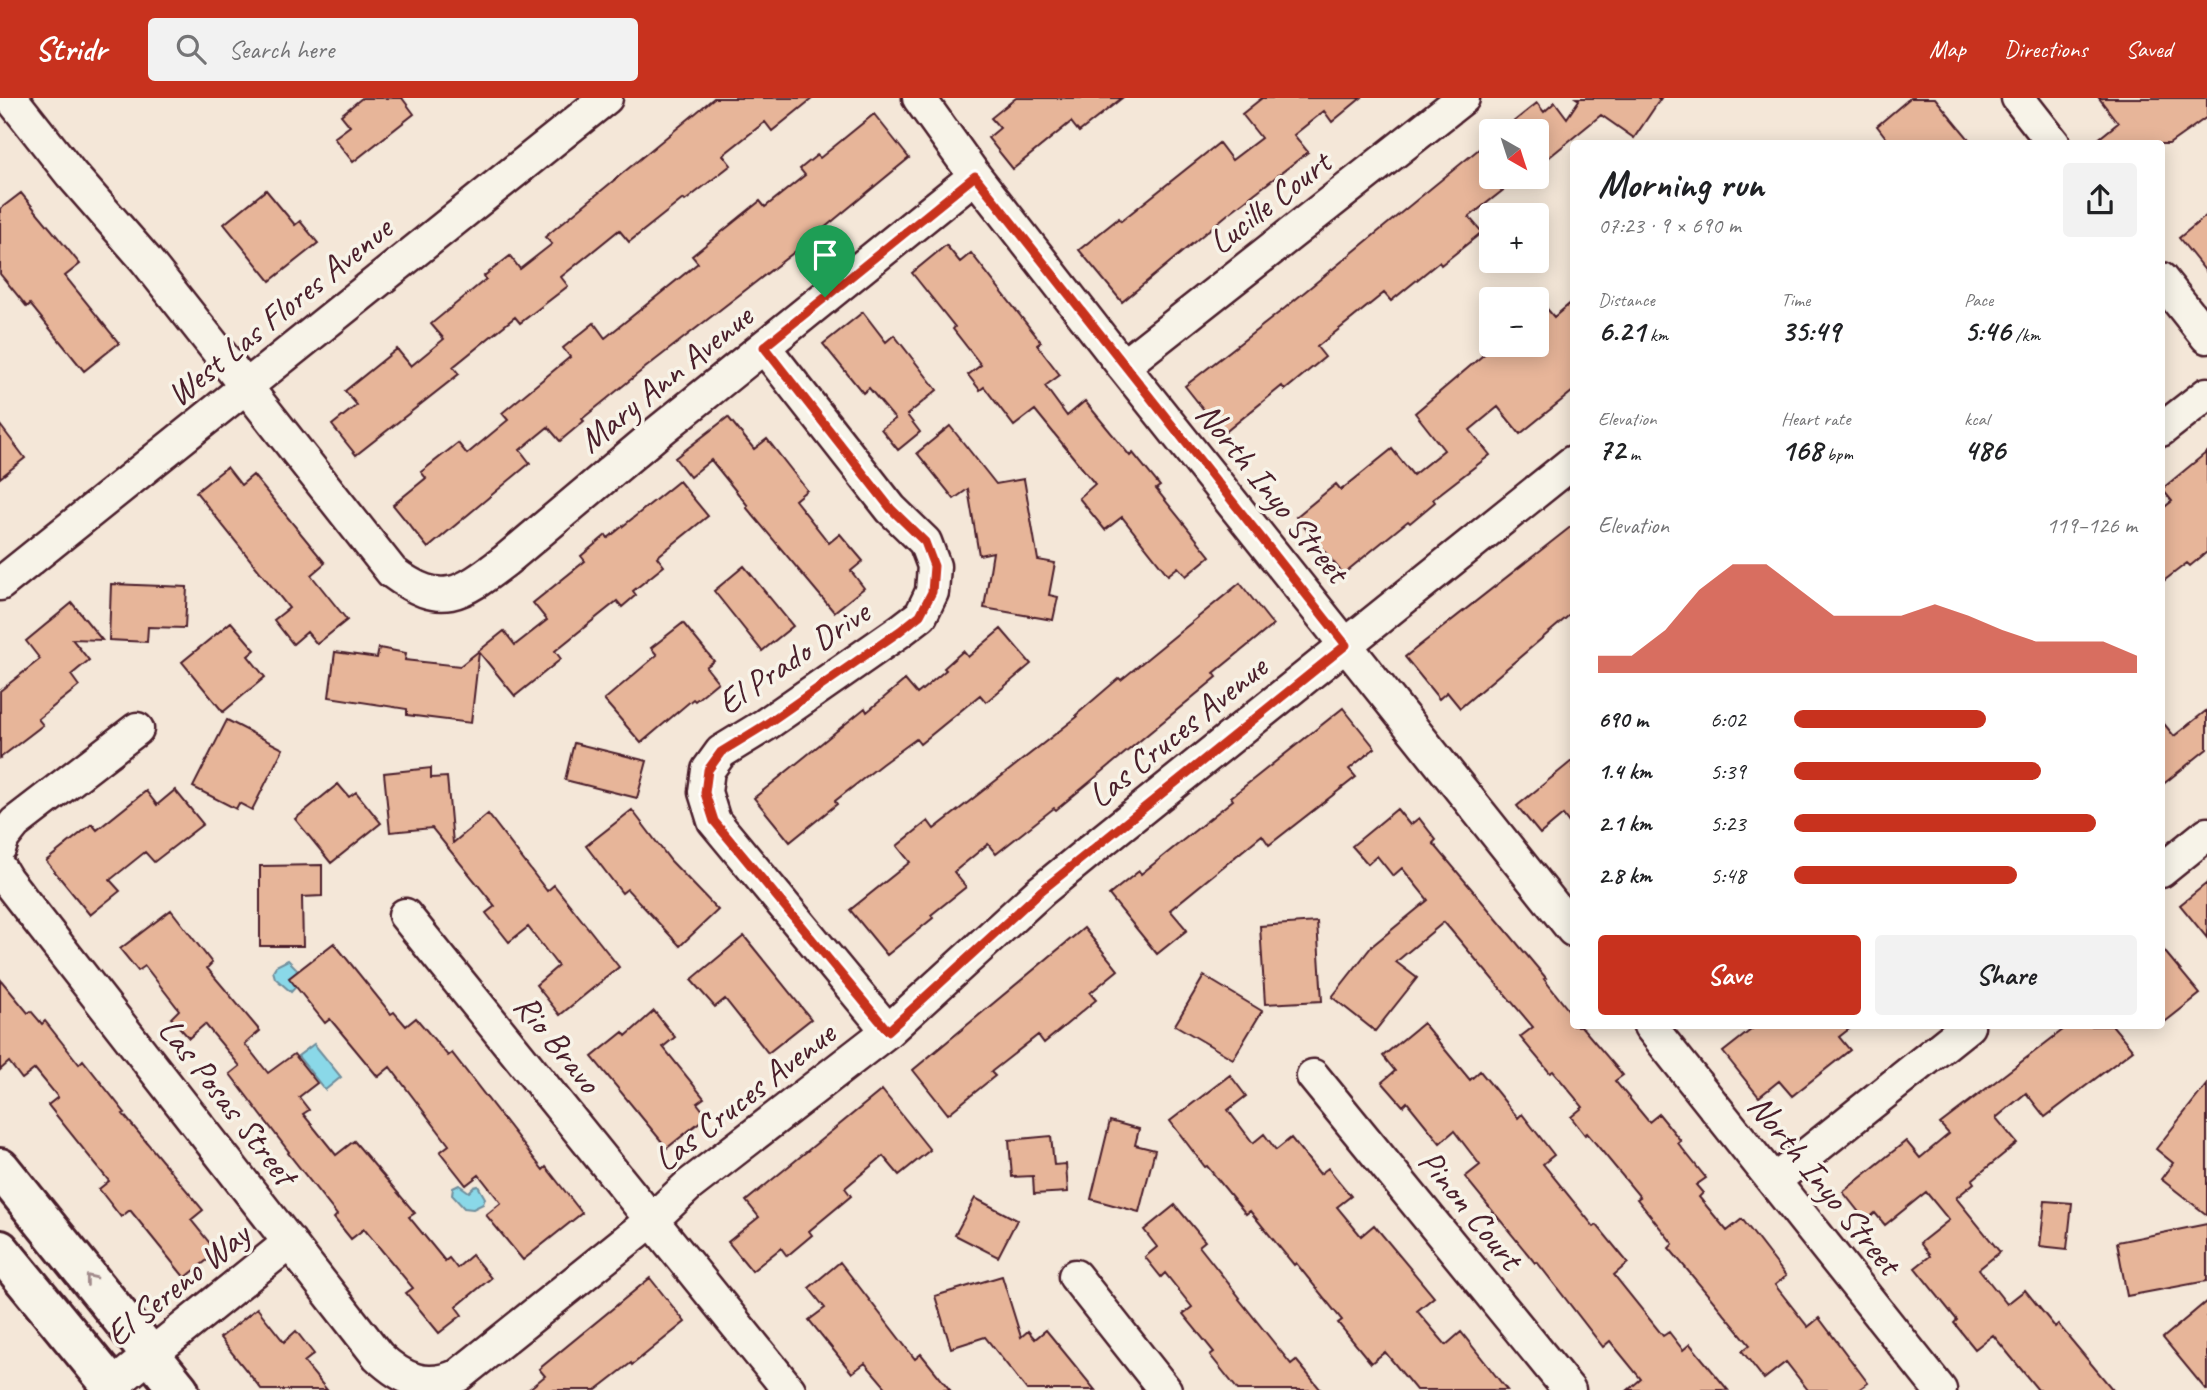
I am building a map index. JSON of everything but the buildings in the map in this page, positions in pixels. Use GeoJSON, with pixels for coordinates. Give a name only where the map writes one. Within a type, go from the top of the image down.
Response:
{"type":"FeatureCollection","features":[{"type":"Feature","properties":{"kind":"main road"},"geometry":{"type":"LineString","coordinates":[[0,1168],[179,1390]]}},
{"type":"Feature","properties":{"kind":"main road"},"geometry":{"type":"LineString","coordinates":[[0,1250],[113,1388]]}},
{"type":"Feature","properties":{"kind":"street"},"geometry":{"type":"LineString","coordinates":[[11,98],[247,385]]}},
{"type":"Feature","properties":{"kind":"street","name":"West Las Flores Avenue"},"geometry":{"type":"LineString","coordinates":[[0,584],[606,98]]}},
{"type":"Feature","properties":{"kind":"street","name":"Lucille Court"},"geometry":{"type":"LineString","coordinates":[[1123,366],[1463,98]]}},
{"type":"Feature","properties":{"kind":"street","name":"North Inyo Street"},"geometry":{"type":"LineString","coordinates":[[929,101],[975,176],[1123,366],[1346,645],[1569,915]]}},
{"type":"Feature","properties":{"kind":"street"},"geometry":{"type":"LineString","coordinates":[[2026,101],[2051,140]]}},
{"type":"Feature","properties":{"kind":"street","name":"Mary Ann Avenue"},"geometry":{"type":"LineString","coordinates":[[247,385],[392,572],[424,592],[443,595],[458,592],[483,578],[975,176]]}},
{"type":"Feature","properties":{"kind":"street"},"geometry":{"type":"LineString","coordinates":[[2165,284],[2207,337]]}},
{"type":"Feature","properties":{"kind":"street","name":"El Prado Drive"},"geometry":{"type":"LineString","coordinates":[[764,347],[891,509],[925,542],[934,566],[932,592],[920,615],[900,631],[765,725],[721,752],[708,770],[705,793],[714,821],[888,1031]]}},
{"type":"Feature","properties":{"kind":"street"},"geometry":{"type":"LineString","coordinates":[[2165,427],[2207,394]]}},
{"type":"Feature","properties":{"kind":"street","name":"Las Cruces Avenue"},"geometry":{"type":"LineString","coordinates":[[402,1375],[411,1381],[433,1384],[459,1375],[652,1220],[688,1186],[888,1031],[1041,891],[1570,464]]}},
{"type":"Feature","properties":{"kind":"street"},"geometry":{"type":"LineString","coordinates":[[0,847],[3,838],[15,823],[137,729]]}},
{"type":"Feature","properties":{"kind":"street"},"geometry":{"type":"LineString","coordinates":[[2165,868],[2207,834]]}},
{"type":"Feature","properties":{"kind":"street","name":"Las Posas Street"},"geometry":{"type":"LineString","coordinates":[[0,869],[378,1356],[402,1375]]}},
{"type":"Feature","properties":{"kind":"street","name":"Rio Bravo"},"geometry":{"type":"LineString","coordinates":[[405,915],[789,1390]]}},
{"type":"Feature","properties":{"kind":"street","name":"North Inyo Street"},"geometry":{"type":"LineString","coordinates":[[1652,1029],[1940,1390]]}},
{"type":"Feature","properties":{"kind":"street"},"geometry":{"type":"LineString","coordinates":[[1773,1181],[1964,1029]]}},
{"type":"Feature","properties":{"kind":"street","name":"Pinon Court"},"geometry":{"type":"LineString","coordinates":[[1313,1076],[1569,1390]]}},
{"type":"Feature","properties":{"kind":"street","name":"El Sereno Way"},"geometry":{"type":"LineString","coordinates":[[113,1388],[290,1242]]}},
{"type":"Feature","properties":{"kind":"street"},"geometry":{"type":"LineString","coordinates":[[1075,1276],[1166,1390]]}},
{"type":"Feature","properties":{"kind":"water"},"geometry":{"type":"Polygon","coordinates":[[[288,960],[296,968],[301,981],[291,992],[275,978],[273,971],[276,966],[288,960]]]}},
{"type":"Feature","properties":{"kind":"water"},"geometry":{"type":"Polygon","coordinates":[[[314,1044],[341,1077],[325,1090],[298,1056],[314,1044]]]}},
{"type":"Feature","properties":{"kind":"water"},"geometry":{"type":"Polygon","coordinates":[[[459,1185],[469,1192],[478,1186],[485,1198],[483,1204],[473,1209],[464,1208],[452,1195],[453,1188],[459,1185]]]}},
{"type":"Feature","properties":{"kind":"route"},"geometry":{"type":"LineString","coordinates":[[975,176],[1346,645],[1041,891],[888,1031],[736,844],[714,821],[705,793],[708,770],[721,752],[765,725],[900,631],[920,615],[932,592],[934,566],[925,542],[891,509],[764,347],[825,297],[975,176]]}}]}
